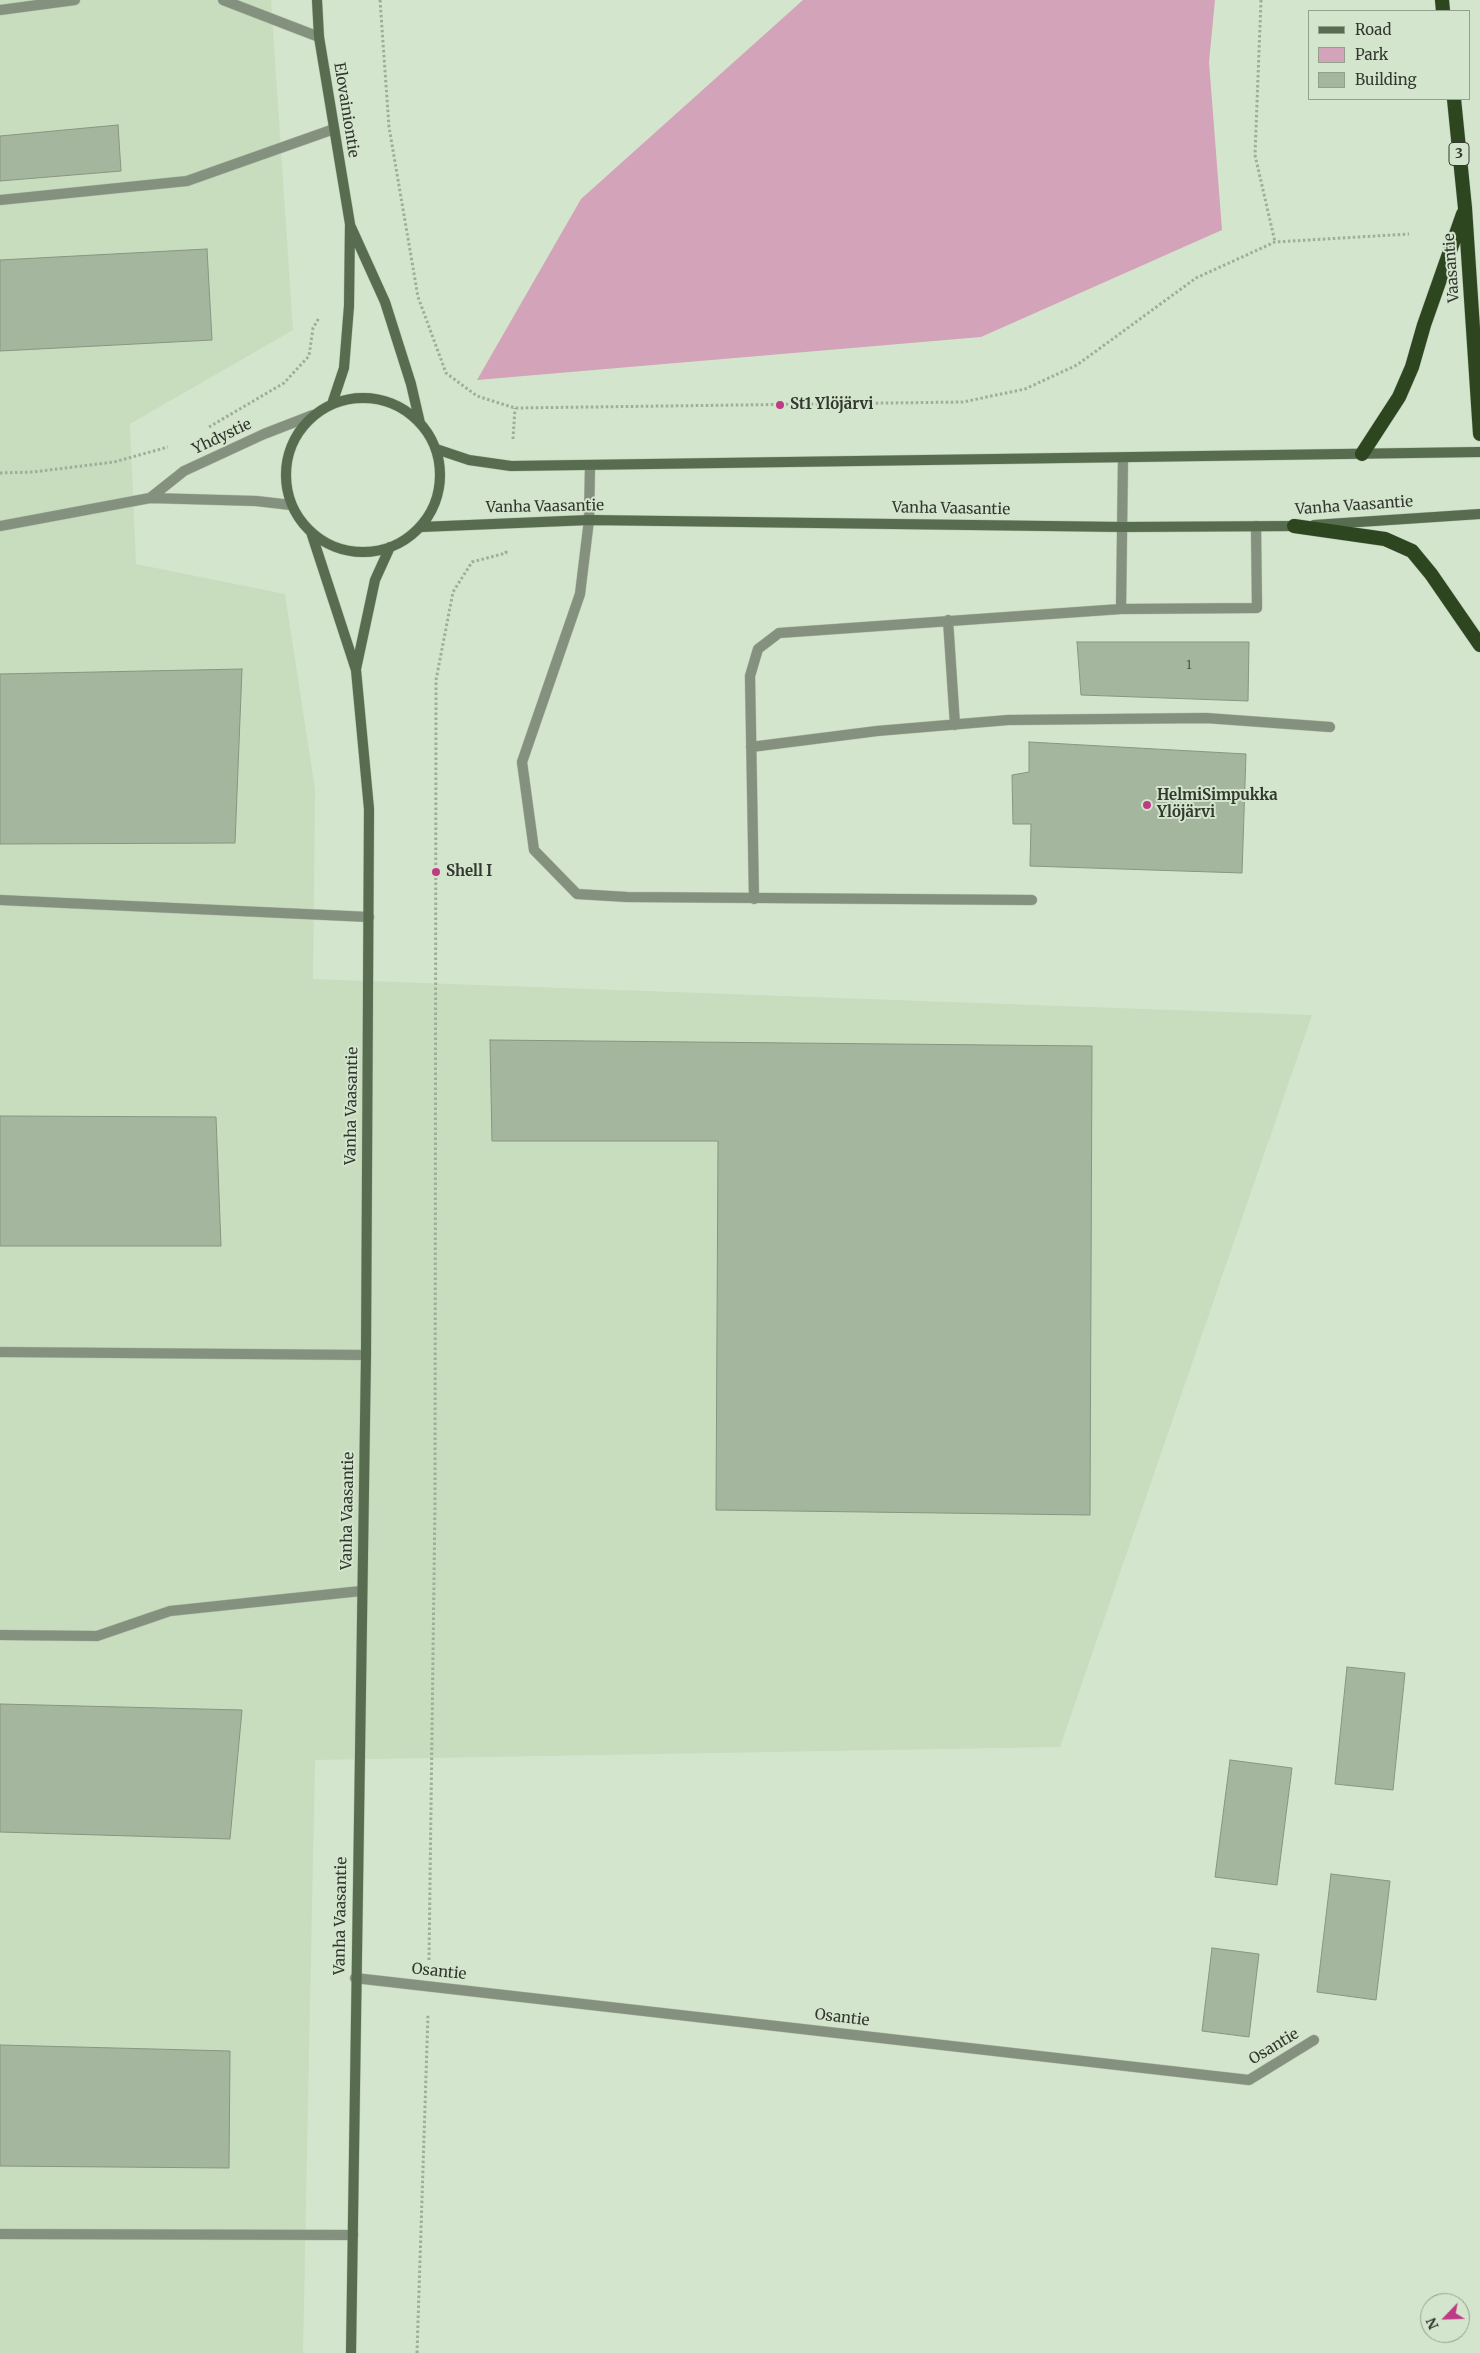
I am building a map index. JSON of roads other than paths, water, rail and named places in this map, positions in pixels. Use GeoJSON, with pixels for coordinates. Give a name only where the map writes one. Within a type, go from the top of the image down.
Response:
{"type":"FeatureCollection","features":[{"type":"Feature","properties":{"kind":"highway","name":"Vaasantie"},"geometry":{"type":"LineString","coordinates":[[1454,100],[1465,208],[1480,434]]}},
{"type":"Feature","properties":{"kind":"highway"},"geometry":{"type":"LineString","coordinates":[[1362,454],[1399,397],[1412,367],[1424,325],[1465,208]]}},
{"type":"Feature","properties":{"kind":"highway"},"geometry":{"type":"LineString","coordinates":[[1294,526],[1385,539],[1412,551],[1431,574],[1480,645]]}},
{"type":"Feature","properties":{"kind":"main road","name":"Elovainiontie"},"geometry":{"type":"LineString","coordinates":[[317,0],[319,37],[350,224],[349,306],[344,368],[332,404]]}},
{"type":"Feature","properties":{"kind":"main road","name":"Elovainiontie"},"geometry":{"type":"LineString","coordinates":[[350,224],[385,302],[411,384],[420,422]]}},
{"type":"Feature","properties":{"kind":"main road"},"geometry":{"type":"LineString","coordinates":[[353,398],[373,398],[392,403],[420,422],[430,435],[440,466],[439,489],[432,511],[421,526],[405,540],[390,547],[370,552],[353,552],[332,546],[311,532],[291,505],[286,485],[286,464],[293,442],[301,428],[313,415],[332,404],[353,398]]}},
{"type":"Feature","properties":{"kind":"main road"},"geometry":{"type":"LineString","coordinates":[[436,449],[469,460],[511,466],[1123,459],[1480,452]]}},
{"type":"Feature","properties":{"kind":"main road","name":"Vanha Vaasantie"},"geometry":{"type":"LineString","coordinates":[[421,526],[589,520],[1294,526],[1480,514]]}},
{"type":"Feature","properties":{"kind":"main road","name":"Vanha Vaasantie"},"geometry":{"type":"LineString","coordinates":[[311,532],[356,670],[369,808],[366,1356],[355,1978],[351,2353]]}},
{"type":"Feature","properties":{"kind":"main road","name":"Vanha Vaasantie"},"geometry":{"type":"LineString","coordinates":[[356,670],[375,580],[390,547]]}},
{"type":"Feature","properties":{"kind":"street"},"geometry":{"type":"LineString","coordinates":[[0,10],[75,0]]}},
{"type":"Feature","properties":{"kind":"street"},"geometry":{"type":"LineString","coordinates":[[223,0],[319,37]]}},
{"type":"Feature","properties":{"kind":"street"},"geometry":{"type":"LineString","coordinates":[[0,200],[187,181],[334,129]]}},
{"type":"Feature","properties":{"kind":"street","name":"Yhdystie"},"geometry":{"type":"LineString","coordinates":[[150,498],[184,471],[264,434],[313,415]]}},
{"type":"Feature","properties":{"kind":"street"},"geometry":{"type":"LineString","coordinates":[[1121,609],[1123,459]]}},
{"type":"Feature","properties":{"kind":"street"},"geometry":{"type":"LineString","coordinates":[[590,466],[589,520],[580,594],[522,762],[534,850],[576,894],[627,897],[754,899],[1032,900]]}},
{"type":"Feature","properties":{"kind":"street","name":"Yhdystie"},"geometry":{"type":"LineString","coordinates":[[0,526],[150,498],[256,501],[291,505]]}},
{"type":"Feature","properties":{"kind":"street"},"geometry":{"type":"LineString","coordinates":[[754,899],[750,676],[758,649],[779,633],[1121,609],[1257,608],[1256,526]]}},
{"type":"Feature","properties":{"kind":"street"},"geometry":{"type":"LineString","coordinates":[[948,620],[956,725]]}},
{"type":"Feature","properties":{"kind":"street"},"geometry":{"type":"LineString","coordinates":[[751,747],[877,731],[1008,720],[1206,718],[1330,727]]}},
{"type":"Feature","properties":{"kind":"street"},"geometry":{"type":"LineString","coordinates":[[0,900],[369,917]]}},
{"type":"Feature","properties":{"kind":"street"},"geometry":{"type":"LineString","coordinates":[[0,1352],[366,1356]]}},
{"type":"Feature","properties":{"kind":"street"},"geometry":{"type":"LineString","coordinates":[[0,1635],[97,1636],[170,1612],[361,1591]]}},
{"type":"Feature","properties":{"kind":"street","name":"Osantie"},"geometry":{"type":"LineString","coordinates":[[355,1978],[1249,2080],[1314,2040]]}},
{"type":"Feature","properties":{"kind":"street"},"geometry":{"type":"LineString","coordinates":[[0,2234],[353,2235]]}},
{"type":"Feature","properties":{"kind":"place","name":"St1 Ylöjärvi"},"geometry":{"type":"Point","coordinates":[780,405]}},
{"type":"Feature","properties":{"kind":"place","name":"HelmiSimpukka Ylöjärvi"},"geometry":{"type":"Point","coordinates":[1147,805]}},
{"type":"Feature","properties":{"kind":"place","name":"Shell I"},"geometry":{"type":"Point","coordinates":[436,872]}}]}
